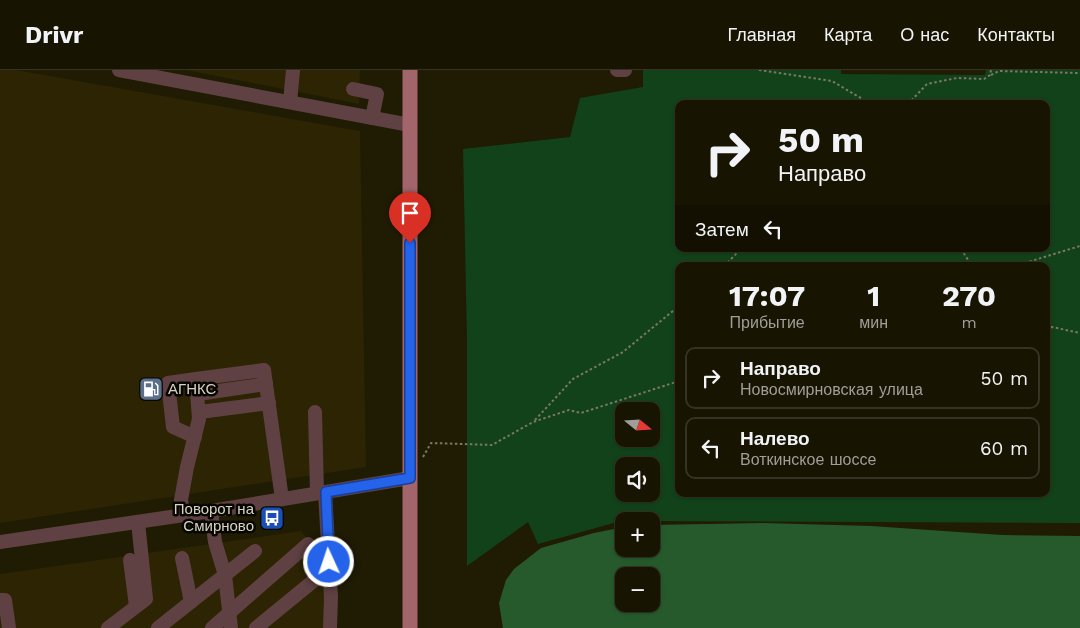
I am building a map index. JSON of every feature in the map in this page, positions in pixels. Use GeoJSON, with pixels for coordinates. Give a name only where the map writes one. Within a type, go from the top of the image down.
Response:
{"type":"FeatureCollection","features":[{"type":"Feature","properties":{"kind":"main road"},"geometry":{"type":"LineString","coordinates":[[410,70],[410,628]]}},
{"type":"Feature","properties":{"kind":"street"},"geometry":{"type":"LineString","coordinates":[[119,70],[151,73],[410,125]]}},
{"type":"Feature","properties":{"kind":"street"},"geometry":{"type":"LineString","coordinates":[[290,102],[293,70]]}},
{"type":"Feature","properties":{"kind":"street"},"geometry":{"type":"LineString","coordinates":[[616,70],[625,70]]}},
{"type":"Feature","properties":{"kind":"street"},"geometry":{"type":"LineString","coordinates":[[353,89],[376,94],[372,118]]}},
{"type":"Feature","properties":{"kind":"street"},"geometry":{"type":"LineString","coordinates":[[195,437],[173,427],[168,383],[264,370],[282,499]]}},
{"type":"Feature","properties":{"kind":"street"},"geometry":{"type":"LineString","coordinates":[[184,515],[181,500],[200,412],[196,379]]}},
{"type":"Feature","properties":{"kind":"street"},"geometry":{"type":"LineString","coordinates":[[198,394],[266,384]]}},
{"type":"Feature","properties":{"kind":"street"},"geometry":{"type":"LineString","coordinates":[[200,412],[269,402]]}},
{"type":"Feature","properties":{"kind":"street"},"geometry":{"type":"LineString","coordinates":[[315,412],[331,597],[330,628]]}},
{"type":"Feature","properties":{"kind":"street"},"geometry":{"type":"LineString","coordinates":[[0,542],[211,511],[410,478]]}},
{"type":"Feature","properties":{"kind":"street"},"geometry":{"type":"LineString","coordinates":[[211,511],[215,542],[225,575],[230,621]]}},
{"type":"Feature","properties":{"kind":"street"},"geometry":{"type":"LineString","coordinates":[[108,628],[146,598],[138,522]]}},
{"type":"Feature","properties":{"kind":"street"},"geometry":{"type":"LineString","coordinates":[[212,628],[230,621],[308,544]]}},
{"type":"Feature","properties":{"kind":"street"},"geometry":{"type":"LineString","coordinates":[[158,628],[255,551]]}},
{"type":"Feature","properties":{"kind":"street"},"geometry":{"type":"LineString","coordinates":[[182,558],[191,602]]}},
{"type":"Feature","properties":{"kind":"street"},"geometry":{"type":"LineString","coordinates":[[130,560],[136,606]]}},
{"type":"Feature","properties":{"kind":"street"},"geometry":{"type":"LineString","coordinates":[[256,628],[317,578]]}},
{"type":"Feature","properties":{"kind":"street"},"geometry":{"type":"LineString","coordinates":[[0,600],[5,600],[9,628]]}},
{"type":"Feature","properties":{"kind":"path"},"geometry":{"type":"LineString","coordinates":[[759,70],[832,81],[863,100]]}},
{"type":"Feature","properties":{"kind":"path"},"geometry":{"type":"LineString","coordinates":[[990,75],[991,70]]}},
{"type":"Feature","properties":{"kind":"path"},"geometry":{"type":"LineString","coordinates":[[912,100],[926,84],[957,78],[984,79],[999,71],[1080,73]]}},
{"type":"Feature","properties":{"kind":"path"},"geometry":{"type":"LineString","coordinates":[[1029,262],[1080,246]]}},
{"type":"Feature","properties":{"kind":"path"},"geometry":{"type":"LineString","coordinates":[[728,262],[739,252]]}},
{"type":"Feature","properties":{"kind":"path"},"geometry":{"type":"LineString","coordinates":[[533,422],[573,379],[623,352],[675,309]]}},
{"type":"Feature","properties":{"kind":"path"},"geometry":{"type":"LineString","coordinates":[[1050,327],[1080,333]]}},
{"type":"Feature","properties":{"kind":"path"},"geometry":{"type":"LineString","coordinates":[[422,457],[431,443],[492,445],[533,422],[569,410],[581,413],[675,383]]}},
{"type":"Feature","properties":{"kind":"shaded area"},"geometry":{"type":"Polygon","coordinates":[[[0,70],[16,70],[360,131],[366,467],[0,523],[0,70]]]}},
{"type":"Feature","properties":{"kind":"shaded area"},"geometry":{"type":"Polygon","coordinates":[[[186,70],[360,70],[359,104],[186,70]]]}},
{"type":"Feature","properties":{"kind":"shaded area"},"geometry":{"type":"Polygon","coordinates":[[[301,531],[326,561],[324,628],[0,628],[0,574],[301,531]]]}},
{"type":"Feature","properties":{"kind":"green space"},"geometry":{"type":"Polygon","coordinates":[[[643,70],[841,70],[841,74],[985,75],[986,70],[1080,70],[1080,523],[660,521],[660,512],[615,512],[615,523],[538,544],[528,522],[467,566],[467,341],[463,149],[570,137],[580,98],[643,87],[643,70]]]}},
{"type":"Feature","properties":{"kind":"green space"},"geometry":{"type":"Polygon","coordinates":[[[763,523],[871,526],[1002,535],[1080,536],[1080,628],[503,628],[499,603],[506,580],[514,569],[541,548],[615,529],[615,557],[660,557],[660,525],[763,523]]]}},
{"type":"Feature","properties":{"kind":"place","name":"АГНКС"},"geometry":{"type":"Point","coordinates":[151,389]}},
{"type":"Feature","properties":{"kind":"place","name":"Поворот на Смирново"},"geometry":{"type":"Point","coordinates":[272,518]}},
{"type":"Feature","properties":{"kind":"route"},"geometry":{"type":"LineString","coordinates":[[329,562],[326,492],[410,478],[410,243]]}}]}
